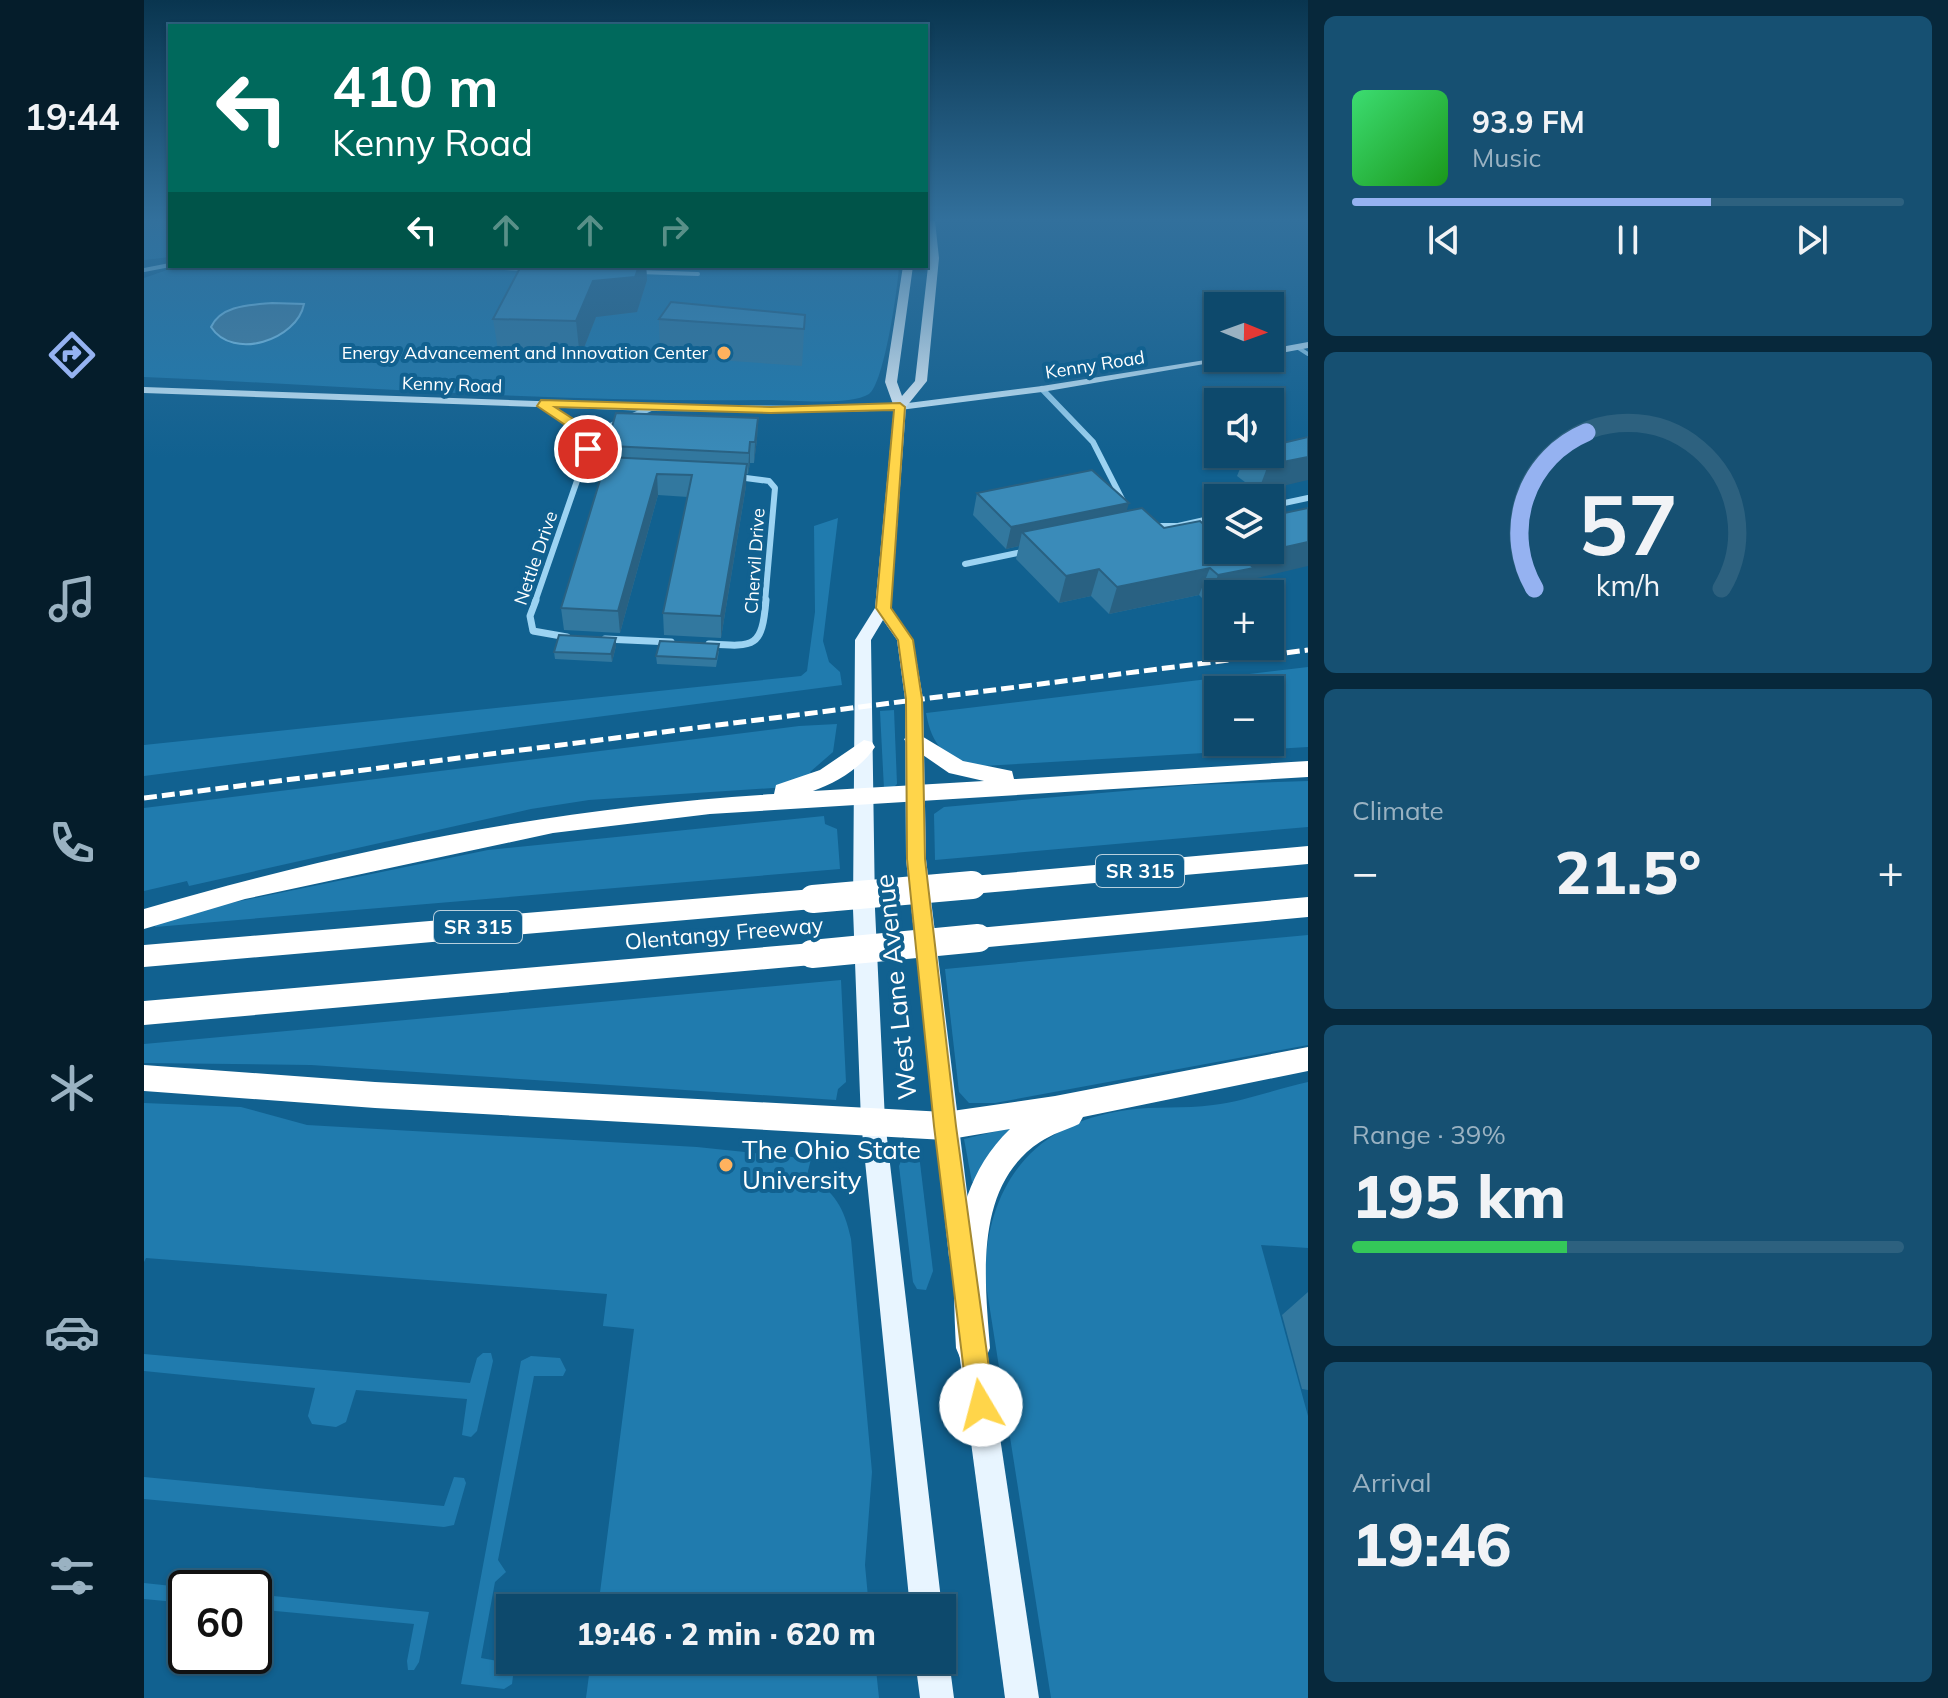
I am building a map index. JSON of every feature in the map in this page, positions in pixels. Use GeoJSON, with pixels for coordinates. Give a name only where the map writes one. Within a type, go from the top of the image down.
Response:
{"type":"FeatureCollection","features":[{"type":"Feature","properties":{"kind":"highway"},"geometry":{"type":"LineString","coordinates":[[915,739],[937,758],[976,773],[1078,781]]}},
{"type":"Feature","properties":{"kind":"highway"},"geometry":{"type":"LineString","coordinates":[[710,806],[810,787],[844,768],[864,747]]}},
{"type":"Feature","properties":{"kind":"highway"},"geometry":{"type":"LineString","coordinates":[[144,919],[245,889],[553,824],[710,806],[1308,769]]}},
{"type":"Feature","properties":{"kind":"highway","name":"Olentangy Freeway"},"geometry":{"type":"LineString","coordinates":[[144,956],[1308,855]]}},
{"type":"Feature","properties":{"kind":"highway","name":"Olentangy Freeway"},"geometry":{"type":"LineString","coordinates":[[144,1013],[1308,907]]}},
{"type":"Feature","properties":{"kind":"highway"},"geometry":{"type":"LineString","coordinates":[[144,1078],[375,1095],[945,1126],[1105,1099],[1308,1059]]}},
{"type":"Feature","properties":{"kind":"highway"},"geometry":{"type":"LineString","coordinates":[[973,1348],[969,1273],[973,1225],[983,1189],[1025,1135],[1105,1099]]}},
{"type":"Feature","properties":{"kind":"main road","name":"West Lane Avenue"},"geometry":{"type":"LineString","coordinates":[[903,300],[891,382],[900,407],[883,608],[863,640],[864,909],[873,1121],[924,1594]]}},
{"type":"Feature","properties":{"kind":"main road","name":"West Lane Avenue"},"geometry":{"type":"LineString","coordinates":[[900,407],[921,381],[930,300]]}},
{"type":"Feature","properties":{"kind":"main road","name":"West Lane Avenue"},"geometry":{"type":"LineString","coordinates":[[883,608],[905,640],[914,699],[916,859],[973,1348],[1022,1698]]}},
{"type":"Feature","properties":{"kind":"main road"},"geometry":{"type":"LineString","coordinates":[[934,1674],[937,1698]]}},
{"type":"Feature","properties":{"kind":"street"},"geometry":{"type":"LineString","coordinates":[[1302,346],[1308,354]]}},
{"type":"Feature","properties":{"kind":"street","name":"Kenny Road"},"geometry":{"type":"LineString","coordinates":[[144,390],[651,408],[900,407],[1042,389],[1204,363]]}},
{"type":"Feature","properties":{"kind":"street"},"geometry":{"type":"LineString","coordinates":[[1042,389],[1093,442],[1126,507]]}},
{"type":"Feature","properties":{"kind":"street"},"geometry":{"type":"LineString","coordinates":[[541,404],[579,429],[588,449],[608,427],[651,408]]}},
{"type":"Feature","properties":{"kind":"street","name":"Nettle Drive"},"geometry":{"type":"LineString","coordinates":[[584,638],[533,631],[530,616],[588,449]]}},
{"type":"Feature","properties":{"kind":"street"},"geometry":{"type":"LineString","coordinates":[[581,471],[619,472]]}},
{"type":"Feature","properties":{"kind":"street","name":"Chervil Drive"},"geometry":{"type":"LineString","coordinates":[[694,643],[742,646],[756,642],[763,632],[775,488],[769,481],[723,476]]}},
{"type":"Feature","properties":{"kind":"street"},"geometry":{"type":"LineString","coordinates":[[1284,503],[1308,498]]}},
{"type":"Feature","properties":{"kind":"street"},"geometry":{"type":"LineString","coordinates":[[1149,525],[1178,526],[1204,520]]}},
{"type":"Feature","properties":{"kind":"street"},"geometry":{"type":"LineString","coordinates":[[965,564],[1042,548]]}},
{"type":"Feature","properties":{"kind":"street"},"geometry":{"type":"LineString","coordinates":[[599,638],[679,643]]}},
{"type":"Feature","properties":{"kind":"shaded area"},"geometry":{"type":"Polygon","coordinates":[[[144,300],[895,300],[875,386],[869,394],[849,400],[611,399],[144,377],[144,300]]]}},
{"type":"Feature","properties":{"kind":"shaded area"},"geometry":{"type":"Polygon","coordinates":[[[272,303],[304,304],[290,328],[263,342],[234,343],[221,337],[211,327],[229,310],[272,303]]]}},
{"type":"Feature","properties":{"kind":"shaded area"},"geometry":{"type":"Polygon","coordinates":[[[838,518],[823,641],[829,662],[840,672],[842,685],[144,776],[144,745],[801,676],[807,671],[815,612],[814,526],[838,518]]]}},
{"type":"Feature","properties":{"kind":"shaded area"},"geometry":{"type":"Polygon","coordinates":[[[1308,667],[1308,747],[1284,748],[1284,676],[1233,676],[1308,667]]]}},
{"type":"Feature","properties":{"kind":"shaded area"},"geometry":{"type":"Polygon","coordinates":[[[1204,680],[1204,753],[983,766],[959,760],[943,750],[929,726],[926,713],[1204,680]]]}},
{"type":"Feature","properties":{"kind":"shaded area"},"geometry":{"type":"Polygon","coordinates":[[[894,710],[897,784],[884,789],[880,711],[894,710]]]}},
{"type":"Feature","properties":{"kind":"shaded area"},"geometry":{"type":"Polygon","coordinates":[[[837,724],[833,752],[810,772],[816,779],[788,787],[589,800],[531,809],[189,886],[187,881],[144,891],[144,808],[799,726],[837,724]]]}},
{"type":"Feature","properties":{"kind":"shaded area"},"geometry":{"type":"Polygon","coordinates":[[[1308,781],[1308,827],[935,860],[934,814],[944,807],[1192,785],[1308,781]]]}},
{"type":"Feature","properties":{"kind":"shaded area"},"geometry":{"type":"Polygon","coordinates":[[[824,816],[825,824],[837,829],[840,869],[155,927],[158,918],[488,850],[824,816]]]}},
{"type":"Feature","properties":{"kind":"shaded area"},"geometry":{"type":"Polygon","coordinates":[[[1308,935],[1308,1045],[995,1103],[969,1103],[959,1092],[945,969],[1308,935]]]}},
{"type":"Feature","properties":{"kind":"shaded area"},"geometry":{"type":"Polygon","coordinates":[[[841,980],[846,1082],[838,1089],[836,1100],[311,1065],[144,1063],[144,1044],[841,980]]]}},
{"type":"Feature","properties":{"kind":"shaded area"},"geometry":{"type":"Polygon","coordinates":[[[1308,1082],[1308,1248],[1261,1245],[1308,1416],[1308,1698],[1051,1698],[985,1278],[987,1245],[1005,1188],[1021,1164],[1041,1145],[1065,1129],[1094,1117],[1127,1110],[1225,1103],[1308,1082]]]}},
{"type":"Feature","properties":{"kind":"shaded area"},"geometry":{"type":"Polygon","coordinates":[[[144,1103],[241,1107],[307,1125],[697,1147],[811,1159],[807,1175],[837,1201],[851,1239],[872,1472],[865,1565],[868,1594],[600,1594],[634,1329],[603,1326],[607,1294],[146,1258],[144,1262],[144,1103]]]}},
{"type":"Feature","properties":{"kind":"shaded area"},"geometry":{"type":"Polygon","coordinates":[[[1014,1127],[976,1182],[972,1182],[964,1139],[1014,1127]]]}},
{"type":"Feature","properties":{"kind":"shaded area"},"geometry":{"type":"Polygon","coordinates":[[[906,1149],[917,1154],[920,1163],[933,1271],[926,1290],[917,1289],[913,1282],[899,1166],[906,1149]]]}},
{"type":"Feature","properties":{"kind":"shaded area"},"geometry":{"type":"Polygon","coordinates":[[[483,1353],[491,1353],[493,1361],[477,1431],[471,1437],[462,1435],[467,1399],[356,1390],[346,1422],[336,1427],[312,1424],[308,1416],[315,1388],[144,1371],[144,1354],[470,1383],[477,1358],[483,1353]]]}},
{"type":"Feature","properties":{"kind":"shaded area"},"geometry":{"type":"Polygon","coordinates":[[[531,1356],[560,1358],[566,1370],[563,1376],[534,1376],[498,1560],[506,1572],[495,1582],[481,1658],[496,1661],[496,1674],[513,1674],[512,1684],[504,1689],[461,1684],[521,1361],[531,1356]]]}},
{"type":"Feature","properties":{"kind":"shaded area"},"geometry":{"type":"Polygon","coordinates":[[[144,1477],[444,1506],[454,1477],[464,1478],[466,1483],[454,1525],[444,1527],[144,1499],[144,1477]]]}},
{"type":"Feature","properties":{"kind":"shaded area"},"geometry":{"type":"Polygon","coordinates":[[[144,1583],[168,1586],[168,1601],[144,1599],[144,1583]]]}},
{"type":"Feature","properties":{"kind":"shaded area"},"geometry":{"type":"Polygon","coordinates":[[[272,1596],[429,1612],[419,1662],[414,1670],[408,1670],[414,1624],[272,1611],[272,1596]]]}},
{"type":"Feature","properties":{"kind":"shaded area"},"geometry":{"type":"Polygon","coordinates":[[[589,1674],[876,1674],[879,1698],[586,1698],[589,1674]]]}},
{"type":"Feature","properties":{"kind":"building"},"geometry":{"type":"Polygon","coordinates":[[[503,300],[585,300],[576,321],[493,319],[503,300]]]}},
{"type":"Feature","properties":{"kind":"building"},"geometry":{"type":"Polygon","coordinates":[[[671,302],[805,315],[804,329],[659,319],[671,302]]]}},
{"type":"Feature","properties":{"kind":"building"},"geometry":{"type":"Polygon","coordinates":[[[616,413],[758,418],[755,442],[750,442],[749,453],[611,446],[614,437],[609,437],[616,413]]]}},
{"type":"Feature","properties":{"kind":"building"},"geometry":{"type":"Polygon","coordinates":[[[1308,437],[1308,457],[1284,462],[1284,443],[1308,437]]]}},
{"type":"Feature","properties":{"kind":"building"},"geometry":{"type":"Polygon","coordinates":[[[607,457],[747,464],[721,616],[663,613],[692,475],[657,474],[618,611],[561,608],[607,457]]]}},
{"type":"Feature","properties":{"kind":"building"},"geometry":{"type":"Polygon","coordinates":[[[1092,470],[1129,503],[1011,527],[977,493],[1092,470]]]}},
{"type":"Feature","properties":{"kind":"building"},"geometry":{"type":"Polygon","coordinates":[[[1142,508],[1164,528],[1200,521],[1204,525],[1204,564],[1249,564],[1254,568],[1218,575],[1210,568],[1117,587],[1099,569],[1066,576],[1022,532],[1142,508]]]}},
{"type":"Feature","properties":{"kind":"building"},"geometry":{"type":"Polygon","coordinates":[[[1308,508],[1308,542],[1284,547],[1284,513],[1308,508]]]}},
{"type":"Feature","properties":{"kind":"building"},"geometry":{"type":"Polygon","coordinates":[[[559,635],[616,638],[611,654],[554,652],[559,635]]]}},
{"type":"Feature","properties":{"kind":"building"},"geometry":{"type":"Polygon","coordinates":[[[660,641],[719,644],[716,659],[656,656],[660,641]]]}},
{"type":"Feature","properties":{"kind":"railway"},"geometry":{"type":"LineString","coordinates":[[144,798],[1308,650]]}},
{"type":"Feature","properties":{"kind":"place","name":"Energy Advancement and Innovation Center"},"geometry":{"type":"Point","coordinates":[724,353]}},
{"type":"Feature","properties":{"kind":"place","name":"The Ohio State University"},"geometry":{"type":"Point","coordinates":[726,1165]}},
{"type":"Feature","properties":{"kind":"route"},"geometry":{"type":"LineString","coordinates":[[588,449],[579,429],[541,404],[771,410],[900,407],[883,608],[905,640],[914,699],[916,859],[945,1126],[981,1405]]}}]}
